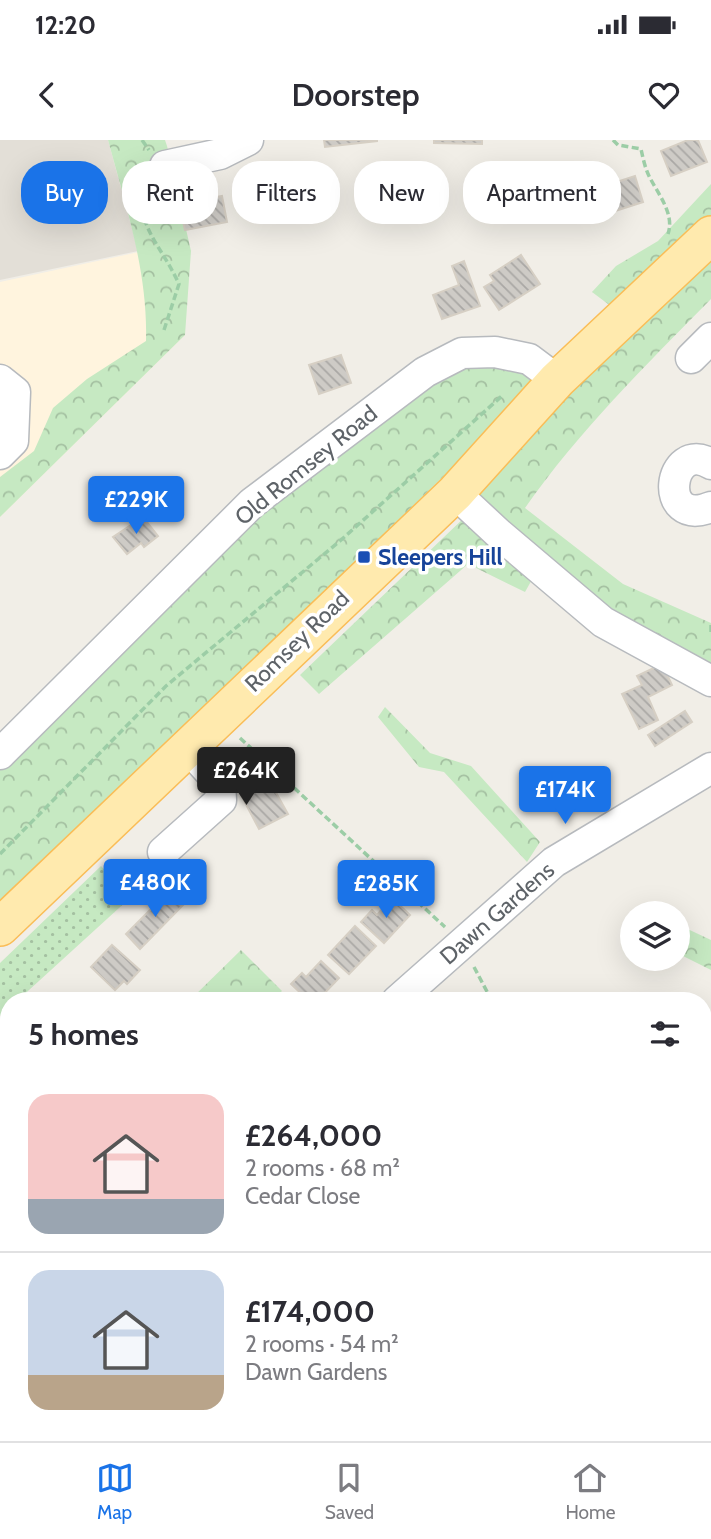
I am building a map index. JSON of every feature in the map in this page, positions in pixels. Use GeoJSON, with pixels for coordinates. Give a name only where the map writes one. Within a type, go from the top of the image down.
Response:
{"type":"FeatureCollection","features":[{"type":"Feature","properties":{"kind":"main road","name":"Romsey Road"},"geometry":{"type":"LineString","coordinates":[[0,927],[455,493],[557,380],[711,235]]}},
{"type":"Feature","properties":{"kind":"street"},"geometry":{"type":"LineString","coordinates":[[187,161],[219,154],[248,140]]}},
{"type":"Feature","properties":{"kind":"street","name":"Old Romsey Road"},"geometry":{"type":"LineString","coordinates":[[0,754],[252,503],[425,372],[461,353],[495,352],[529,359],[557,380]]}},
{"type":"Feature","properties":{"kind":"street"},"geometry":{"type":"LineString","coordinates":[[0,380],[15,392],[13,441],[0,454]]}},
{"type":"Feature","properties":{"kind":"street"},"geometry":{"type":"LineString","coordinates":[[711,464],[693,460],[682,465],[674,475],[672,487],[676,499],[685,508],[697,511],[711,507]]}},
{"type":"Feature","properties":{"kind":"street"},"geometry":{"type":"LineString","coordinates":[[455,493],[603,622],[711,681]]}},
{"type":"Feature","properties":{"kind":"street"},"geometry":{"type":"LineString","coordinates":[[163,852],[221,800],[220,783],[187,747]]}},
{"type":"Feature","properties":{"kind":"street","name":"Dawn Gardens"},"geometry":{"type":"LineString","coordinates":[[407,992],[554,862],[711,768]]}},
{"type":"Feature","properties":{"kind":"path"},"geometry":{"type":"LineString","coordinates":[[142,140],[160,161]]}},
{"type":"Feature","properties":{"kind":"path"},"geometry":{"type":"LineString","coordinates":[[613,140],[618,145],[641,149],[671,226],[666,243]]}},
{"type":"Feature","properties":{"kind":"path"},"geometry":{"type":"LineString","coordinates":[[144,224],[164,253],[179,284],[164,330]]}},
{"type":"Feature","properties":{"kind":"path"},"geometry":{"type":"LineString","coordinates":[[0,854],[166,686],[341,540],[507,391]]}},
{"type":"Feature","properties":{"kind":"path"},"geometry":{"type":"LineString","coordinates":[[711,625],[711,632]]}},
{"type":"Feature","properties":{"kind":"path"},"geometry":{"type":"LineString","coordinates":[[218,717],[461,942],[487,992]]}},
{"type":"Feature","properties":{"kind":"shaded area"},"geometry":{"type":"Polygon","coordinates":[[[0,140],[108,140],[122,192],[122,224],[131,224],[138,251],[0,280],[0,140]]]}},
{"type":"Feature","properties":{"kind":"shaded area"},"geometry":{"type":"Polygon","coordinates":[[[139,252],[185,335],[0,517],[0,282],[139,252]]]}},
{"type":"Feature","properties":{"kind":"green space"},"geometry":{"type":"Polygon","coordinates":[[[108,140],[165,140],[170,161],[122,161],[122,192],[108,140]]]}},
{"type":"Feature","properties":{"kind":"green space"},"geometry":{"type":"Polygon","coordinates":[[[711,184],[711,221],[616,310],[592,292],[616,266],[658,241],[711,184]]]}},
{"type":"Feature","properties":{"kind":"green space"},"geometry":{"type":"Polygon","coordinates":[[[130,224],[185,224],[191,251],[185,335],[0,517],[0,477],[34,451],[53,408],[87,379],[146,341],[140,265],[130,224]]]}},
{"type":"Feature","properties":{"kind":"green space"},"geometry":{"type":"Polygon","coordinates":[[[711,251],[711,299],[590,426],[525,508],[623,584],[711,623],[711,675],[626,628],[473,504],[478,482],[711,251]]]}},
{"type":"Feature","properties":{"kind":"green space"},"geometry":{"type":"Polygon","coordinates":[[[511,362],[540,383],[0,905],[0,767],[270,494],[441,366],[511,362]]]}},
{"type":"Feature","properties":{"kind":"green space"},"geometry":{"type":"Polygon","coordinates":[[[467,515],[534,576],[525,592],[468,564],[319,694],[300,675],[467,515]]]}},
{"type":"Feature","properties":{"kind":"green space"},"geometry":{"type":"Polygon","coordinates":[[[385,707],[430,753],[471,766],[540,842],[527,862],[444,772],[419,767],[378,717],[385,707]]]}},
{"type":"Feature","properties":{"kind":"green space"},"geometry":{"type":"Polygon","coordinates":[[[101,866],[130,898],[27,992],[0,992],[0,963],[101,866]]]}},
{"type":"Feature","properties":{"kind":"green space"},"geometry":{"type":"Polygon","coordinates":[[[690,930],[711,940],[711,970],[690,960],[690,930]]]}},
{"type":"Feature","properties":{"kind":"green space"},"geometry":{"type":"Polygon","coordinates":[[[241,950],[282,991],[281,992],[198,992],[241,950]]]}},
{"type":"Feature","properties":{"kind":"building"},"geometry":{"type":"Polygon","coordinates":[[[324,140],[377,140],[377,141],[325,147],[324,140]]]}},
{"type":"Feature","properties":{"kind":"building"},"geometry":{"type":"Polygon","coordinates":[[[434,140],[482,140],[482,144],[434,143],[434,140]]]}},
{"type":"Feature","properties":{"kind":"building"},"geometry":{"type":"Polygon","coordinates":[[[688,140],[698,140],[707,162],[671,176],[661,151],[688,140]]]}},
{"type":"Feature","properties":{"kind":"building"},"geometry":{"type":"Polygon","coordinates":[[[635,176],[643,202],[621,209],[621,181],[635,176]]]}},
{"type":"Feature","properties":{"kind":"building"},"geometry":{"type":"Polygon","coordinates":[[[222,196],[227,222],[218,224],[218,197],[222,196]]]}},
{"type":"Feature","properties":{"kind":"building"},"geometry":{"type":"Polygon","coordinates":[[[184,224],[216,224],[185,230],[184,224]]]}},
{"type":"Feature","properties":{"kind":"building"},"geometry":{"type":"Polygon","coordinates":[[[521,255],[540,284],[499,310],[484,287],[494,281],[490,275],[521,255]]]}},
{"type":"Feature","properties":{"kind":"building"},"geometry":{"type":"Polygon","coordinates":[[[464,261],[480,306],[442,319],[433,295],[459,285],[452,266],[464,261]]]}},
{"type":"Feature","properties":{"kind":"building"},"geometry":{"type":"Polygon","coordinates":[[[341,355],[351,383],[319,394],[309,365],[341,355]]]}},
{"type":"Feature","properties":{"kind":"building"},"geometry":{"type":"Polygon","coordinates":[[[143,517],[158,536],[144,547],[141,543],[127,554],[113,537],[143,517]]]}},
{"type":"Feature","properties":{"kind":"building"},"geometry":{"type":"Polygon","coordinates":[[[662,664],[672,685],[648,697],[658,720],[639,729],[622,694],[642,685],[637,676],[662,664]]]}},
{"type":"Feature","properties":{"kind":"building"},"geometry":{"type":"Polygon","coordinates":[[[685,711],[692,722],[655,746],[648,735],[685,711]]]}},
{"type":"Feature","properties":{"kind":"building"},"geometry":{"type":"Polygon","coordinates":[[[269,780],[288,814],[259,829],[241,795],[269,780]]]}},
{"type":"Feature","properties":{"kind":"building"},"geometry":{"type":"Polygon","coordinates":[[[171,889],[185,903],[140,949],[126,934],[171,889]]]}},
{"type":"Feature","properties":{"kind":"building"},"geometry":{"type":"Polygon","coordinates":[[[392,898],[410,915],[384,943],[361,922],[372,910],[377,915],[392,898]]]}},
{"type":"Feature","properties":{"kind":"building"},"geometry":{"type":"Polygon","coordinates":[[[355,926],[376,946],[349,974],[328,955],[355,926]]]}},
{"type":"Feature","properties":{"kind":"building"},"geometry":{"type":"Polygon","coordinates":[[[112,945],[140,970],[127,984],[124,981],[115,990],[91,967],[112,945]]]}},
{"type":"Feature","properties":{"kind":"building"},"geometry":{"type":"Polygon","coordinates":[[[321,961],[339,978],[326,992],[299,992],[291,984],[302,973],[306,977],[321,961]]]}},
{"type":"Feature","properties":{"kind":"place","name":"Sleepers Hill"},"geometry":{"type":"Point","coordinates":[364,557]}}]}
